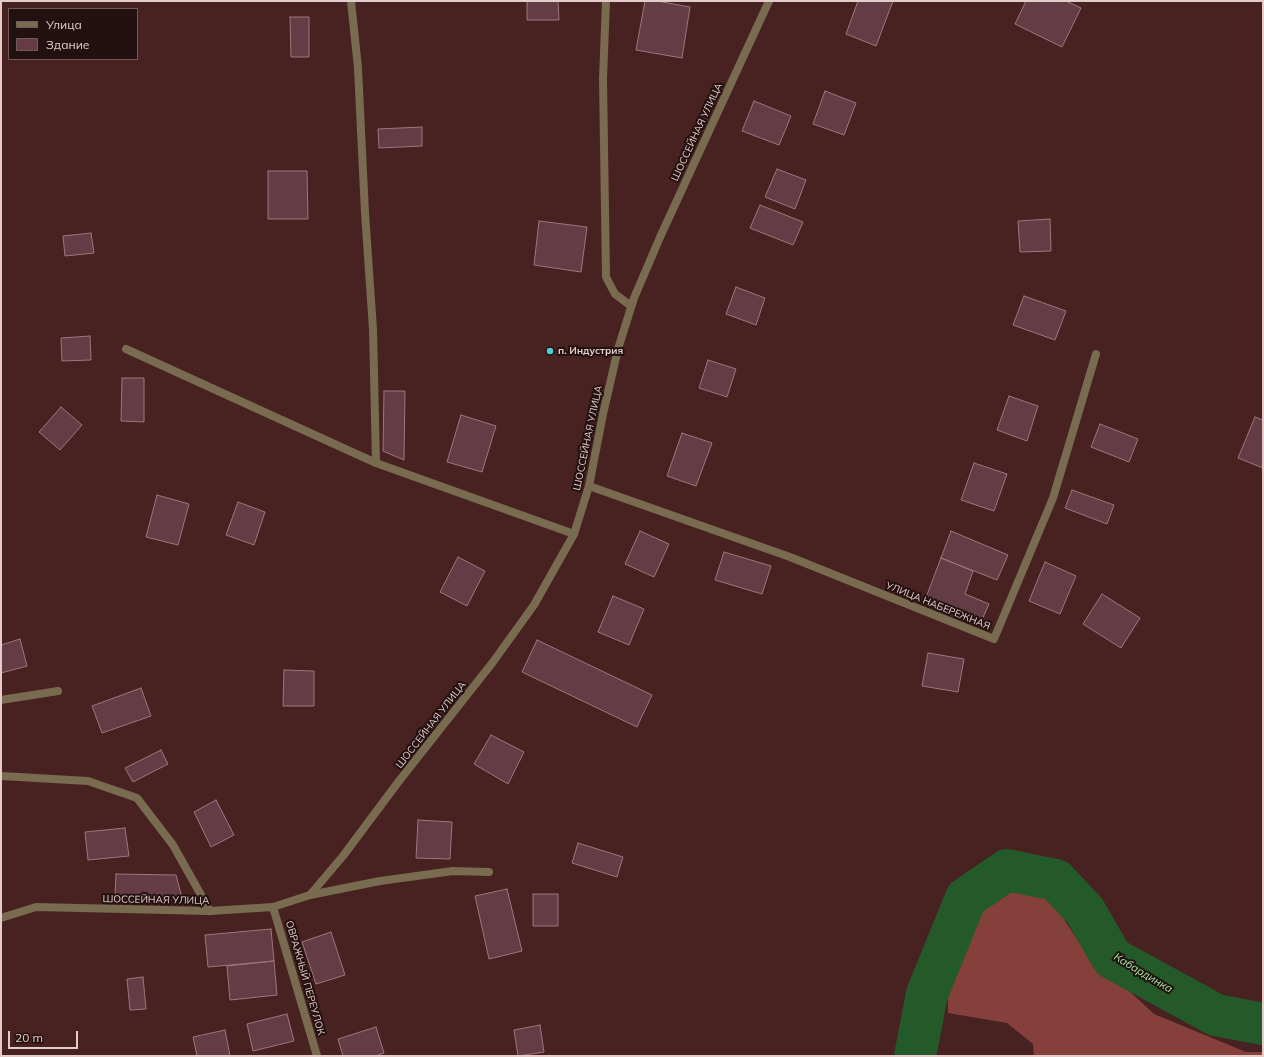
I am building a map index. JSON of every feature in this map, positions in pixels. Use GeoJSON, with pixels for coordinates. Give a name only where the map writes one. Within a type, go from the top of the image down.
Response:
{"type":"FeatureCollection","features":[{"type":"Feature","properties":{"kind":"street"},"geometry":{"type":"LineString","coordinates":[[351,1],[358,68],[372,329],[376,463]]}},
{"type":"Feature","properties":{"kind":"street"},"geometry":{"type":"LineString","coordinates":[[606,1],[603,79],[606,277],[615,294],[631,306]]}},
{"type":"Feature","properties":{"kind":"street","name":"ШОССЕЙНАЯ УЛИЦА"},"geometry":{"type":"LineString","coordinates":[[310,895],[343,856],[534,605],[574,534],[589,486],[603,414],[631,306],[664,228],[769,1]]}},
{"type":"Feature","properties":{"kind":"street"},"geometry":{"type":"LineString","coordinates":[[126,349],[376,463],[574,534]]}},
{"type":"Feature","properties":{"kind":"street","name":"УЛИЦА НАБЕРЕЖНАЯ"},"geometry":{"type":"LineString","coordinates":[[589,486],[790,557],[994,639],[1053,498],[1096,354]]}},
{"type":"Feature","properties":{"kind":"street"},"geometry":{"type":"LineString","coordinates":[[1,700],[58,691]]}},
{"type":"Feature","properties":{"kind":"street"},"geometry":{"type":"LineString","coordinates":[[1,776],[88,781],[137,798],[173,845],[210,911]]}},
{"type":"Feature","properties":{"kind":"street","name":"ШОССЕЙНАЯ УЛИЦА"},"geometry":{"type":"LineString","coordinates":[[1,918],[36,907],[210,911],[273,907],[310,895],[380,881],[452,871],[489,872]]}},
{"type":"Feature","properties":{"kind":"street","name":"ОВРАЖНЫЙ ПЕРЕУЛОК"},"geometry":{"type":"LineString","coordinates":[[273,907],[317,1056]]}},
{"type":"Feature","properties":{"kind":"shaded area"},"geometry":{"type":"Polygon","coordinates":[[[1016,888],[1047,894],[1083,948],[1154,1014],[1246,1052],[1263,1052],[1263,1056],[1034,1056],[1033,1044],[1007,1023],[948,1013],[948,953],[963,924],[1016,888]]]}},
{"type":"Feature","properties":{"kind":"building"},"geometry":{"type":"Polygon","coordinates":[[[527,1],[558,1],[559,20],[527,20],[527,1]]]}},
{"type":"Feature","properties":{"kind":"building"},"geometry":{"type":"Polygon","coordinates":[[[645,1],[657,1],[690,7],[682,58],[636,50],[645,1]]]}},
{"type":"Feature","properties":{"kind":"building"},"geometry":{"type":"Polygon","coordinates":[[[858,1],[893,1],[876,46],[846,34],[858,1]]]}},
{"type":"Feature","properties":{"kind":"building"},"geometry":{"type":"Polygon","coordinates":[[[1026,1],[1066,1],[1081,8],[1062,47],[1015,24],[1026,1]]]}},
{"type":"Feature","properties":{"kind":"building"},"geometry":{"type":"Polygon","coordinates":[[[290,17],[309,17],[309,57],[291,57],[290,17]]]}},
{"type":"Feature","properties":{"kind":"building"},"geometry":{"type":"Polygon","coordinates":[[[825,91],[856,103],[844,135],[813,124],[825,91]]]}},
{"type":"Feature","properties":{"kind":"building"},"geometry":{"type":"Polygon","coordinates":[[[754,101],[791,116],[779,145],[742,131],[754,101]]]}},
{"type":"Feature","properties":{"kind":"building"},"geometry":{"type":"Polygon","coordinates":[[[422,127],[422,146],[379,148],[378,129],[422,127]]]}},
{"type":"Feature","properties":{"kind":"building"},"geometry":{"type":"Polygon","coordinates":[[[777,169],[806,180],[795,209],[765,197],[777,169]]]}},
{"type":"Feature","properties":{"kind":"building"},"geometry":{"type":"Polygon","coordinates":[[[268,171],[307,171],[308,219],[268,219],[268,171]]]}},
{"type":"Feature","properties":{"kind":"building"},"geometry":{"type":"Polygon","coordinates":[[[760,205],[803,222],[793,245],[750,228],[760,205]]]}},
{"type":"Feature","properties":{"kind":"building"},"geometry":{"type":"Polygon","coordinates":[[[1050,219],[1051,251],[1020,252],[1018,221],[1050,219]]]}},
{"type":"Feature","properties":{"kind":"building"},"geometry":{"type":"Polygon","coordinates":[[[539,221],[587,227],[581,272],[534,265],[539,221]]]}},
{"type":"Feature","properties":{"kind":"building"},"geometry":{"type":"Polygon","coordinates":[[[91,233],[94,253],[65,256],[63,236],[91,233]]]}},
{"type":"Feature","properties":{"kind":"building"},"geometry":{"type":"Polygon","coordinates":[[[736,287],[765,298],[756,325],[726,314],[736,287]]]}},
{"type":"Feature","properties":{"kind":"building"},"geometry":{"type":"Polygon","coordinates":[[[1024,296],[1066,311],[1055,340],[1013,325],[1024,296]]]}},
{"type":"Feature","properties":{"kind":"building"},"geometry":{"type":"Polygon","coordinates":[[[90,336],[91,360],[62,361],[61,338],[90,336]]]}},
{"type":"Feature","properties":{"kind":"building"},"geometry":{"type":"Polygon","coordinates":[[[708,360],[736,369],[727,397],[699,388],[708,360]]]}},
{"type":"Feature","properties":{"kind":"building"},"geometry":{"type":"Polygon","coordinates":[[[122,378],[144,378],[144,422],[121,421],[122,378]]]}},
{"type":"Feature","properties":{"kind":"building"},"geometry":{"type":"Polygon","coordinates":[[[384,391],[405,391],[404,460],[383,451],[384,391]]]}},
{"type":"Feature","properties":{"kind":"building"},"geometry":{"type":"Polygon","coordinates":[[[1009,396],[1038,406],[1027,441],[997,430],[1009,396]]]}},
{"type":"Feature","properties":{"kind":"building"},"geometry":{"type":"Polygon","coordinates":[[[61,407],[82,425],[60,450],[39,432],[61,407]]]}},
{"type":"Feature","properties":{"kind":"building"},"geometry":{"type":"Polygon","coordinates":[[[461,415],[496,426],[482,472],[447,462],[461,415]]]}},
{"type":"Feature","properties":{"kind":"building"},"geometry":{"type":"Polygon","coordinates":[[[1255,417],[1263,420],[1263,468],[1238,458],[1255,417]]]}},
{"type":"Feature","properties":{"kind":"building"},"geometry":{"type":"Polygon","coordinates":[[[1100,424],[1138,439],[1129,462],[1091,447],[1100,424]]]}},
{"type":"Feature","properties":{"kind":"building"},"geometry":{"type":"Polygon","coordinates":[[[682,433],[712,443],[696,486],[667,476],[682,433]]]}},
{"type":"Feature","properties":{"kind":"building"},"geometry":{"type":"Polygon","coordinates":[[[974,463],[1007,474],[994,511],[961,500],[974,463]]]}},
{"type":"Feature","properties":{"kind":"building"},"geometry":{"type":"Polygon","coordinates":[[[1072,490],[1114,505],[1107,524],[1065,508],[1072,490]]]}},
{"type":"Feature","properties":{"kind":"building"},"geometry":{"type":"Polygon","coordinates":[[[157,495],[189,504],[178,545],[146,537],[157,495]]]}},
{"type":"Feature","properties":{"kind":"building"},"geometry":{"type":"Polygon","coordinates":[[[238,502],[265,512],[254,545],[226,535],[238,502]]]}},
{"type":"Feature","properties":{"kind":"building"},"geometry":{"type":"Polygon","coordinates":[[[640,531],[669,544],[654,577],[625,564],[640,531]]]}},
{"type":"Feature","properties":{"kind":"building"},"geometry":{"type":"Polygon","coordinates":[[[951,531],[1008,555],[997,580],[941,558],[951,531]]]}},
{"type":"Feature","properties":{"kind":"building"},"geometry":{"type":"Polygon","coordinates":[[[724,552],[771,566],[762,594],[715,580],[724,552]]]}},
{"type":"Feature","properties":{"kind":"building"},"geometry":{"type":"Polygon","coordinates":[[[458,557],[485,571],[467,606],[440,592],[458,557]]]}},
{"type":"Feature","properties":{"kind":"building"},"geometry":{"type":"Polygon","coordinates":[[[941,558],[973,571],[965,594],[989,604],[981,622],[925,600],[941,558]]]}},
{"type":"Feature","properties":{"kind":"building"},"geometry":{"type":"Polygon","coordinates":[[[1045,562],[1076,576],[1060,614],[1029,601],[1045,562]]]}},
{"type":"Feature","properties":{"kind":"building"},"geometry":{"type":"Polygon","coordinates":[[[1102,594],[1140,618],[1121,648],[1083,624],[1102,594]]]}},
{"type":"Feature","properties":{"kind":"building"},"geometry":{"type":"Polygon","coordinates":[[[613,596],[644,609],[629,645],[598,632],[613,596]]]}},
{"type":"Feature","properties":{"kind":"building"},"geometry":{"type":"Polygon","coordinates":[[[20,639],[27,666],[1,673],[1,645],[20,639]]]}},
{"type":"Feature","properties":{"kind":"building"},"geometry":{"type":"Polygon","coordinates":[[[537,640],[652,695],[637,727],[522,672],[537,640]]]}},
{"type":"Feature","properties":{"kind":"building"},"geometry":{"type":"Polygon","coordinates":[[[928,653],[964,659],[958,692],[922,686],[928,653]]]}},
{"type":"Feature","properties":{"kind":"building"},"geometry":{"type":"Polygon","coordinates":[[[284,670],[314,671],[314,706],[283,706],[284,670]]]}},
{"type":"Feature","properties":{"kind":"building"},"geometry":{"type":"Polygon","coordinates":[[[141,688],[151,716],[102,733],[92,706],[141,688]]]}},
{"type":"Feature","properties":{"kind":"building"},"geometry":{"type":"Polygon","coordinates":[[[491,735],[524,752],[508,784],[474,764],[491,735]]]}},
{"type":"Feature","properties":{"kind":"building"},"geometry":{"type":"Polygon","coordinates":[[[161,750],[168,764],[133,782],[125,768],[161,750]]]}},
{"type":"Feature","properties":{"kind":"building"},"geometry":{"type":"Polygon","coordinates":[[[216,800],[234,835],[211,847],[194,812],[216,800]]]}},
{"type":"Feature","properties":{"kind":"building"},"geometry":{"type":"Polygon","coordinates":[[[418,820],[452,822],[450,859],[416,858],[418,820]]]}},
{"type":"Feature","properties":{"kind":"building"},"geometry":{"type":"Polygon","coordinates":[[[125,828],[129,856],[88,860],[85,832],[125,828]]]}},
{"type":"Feature","properties":{"kind":"building"},"geometry":{"type":"Polygon","coordinates":[[[578,843],[623,857],[617,877],[572,863],[578,843]]]}},
{"type":"Feature","properties":{"kind":"building"},"geometry":{"type":"Polygon","coordinates":[[[116,874],[176,875],[182,898],[115,896],[116,874]]]}},
{"type":"Feature","properties":{"kind":"building"},"geometry":{"type":"Polygon","coordinates":[[[507,889],[522,951],[489,959],[475,896],[507,889]]]}},
{"type":"Feature","properties":{"kind":"building"},"geometry":{"type":"Polygon","coordinates":[[[533,894],[558,894],[558,926],[533,926],[533,894]]]}},
{"type":"Feature","properties":{"kind":"building"},"geometry":{"type":"Polygon","coordinates":[[[271,929],[274,961],[208,967],[205,935],[271,929]]]}},
{"type":"Feature","properties":{"kind":"building"},"geometry":{"type":"Polygon","coordinates":[[[331,932],[345,975],[316,984],[302,942],[331,932]]]}},
{"type":"Feature","properties":{"kind":"building"},"geometry":{"type":"Polygon","coordinates":[[[274,961],[277,995],[230,1000],[227,966],[274,961]]]}},
{"type":"Feature","properties":{"kind":"building"},"geometry":{"type":"Polygon","coordinates":[[[143,977],[146,1009],[130,1010],[127,979],[143,977]]]}},
{"type":"Feature","properties":{"kind":"building"},"geometry":{"type":"Polygon","coordinates":[[[287,1014],[294,1041],[253,1051],[247,1024],[287,1014]]]}},
{"type":"Feature","properties":{"kind":"building"},"geometry":{"type":"Polygon","coordinates":[[[540,1025],[544,1052],[518,1056],[514,1030],[540,1025]]]}},
{"type":"Feature","properties":{"kind":"building"},"geometry":{"type":"Polygon","coordinates":[[[376,1027],[384,1053],[375,1056],[343,1056],[338,1039],[376,1027]]]}},
{"type":"Feature","properties":{"kind":"building"},"geometry":{"type":"Polygon","coordinates":[[[225,1030],[230,1056],[197,1056],[193,1037],[225,1030]]]}},
{"type":"Feature","properties":{"kind":"waterway","name":"Кабардинка"},"geometry":{"type":"LineString","coordinates":[[915,1056],[927,994],[966,898],[1007,870],[1056,880],[1085,911],[1112,958],[1216,1015],[1263,1024]]}},
{"type":"Feature","properties":{"kind":"place","name":"п. Индустрия"},"geometry":{"type":"Point","coordinates":[550,351]}}]}
